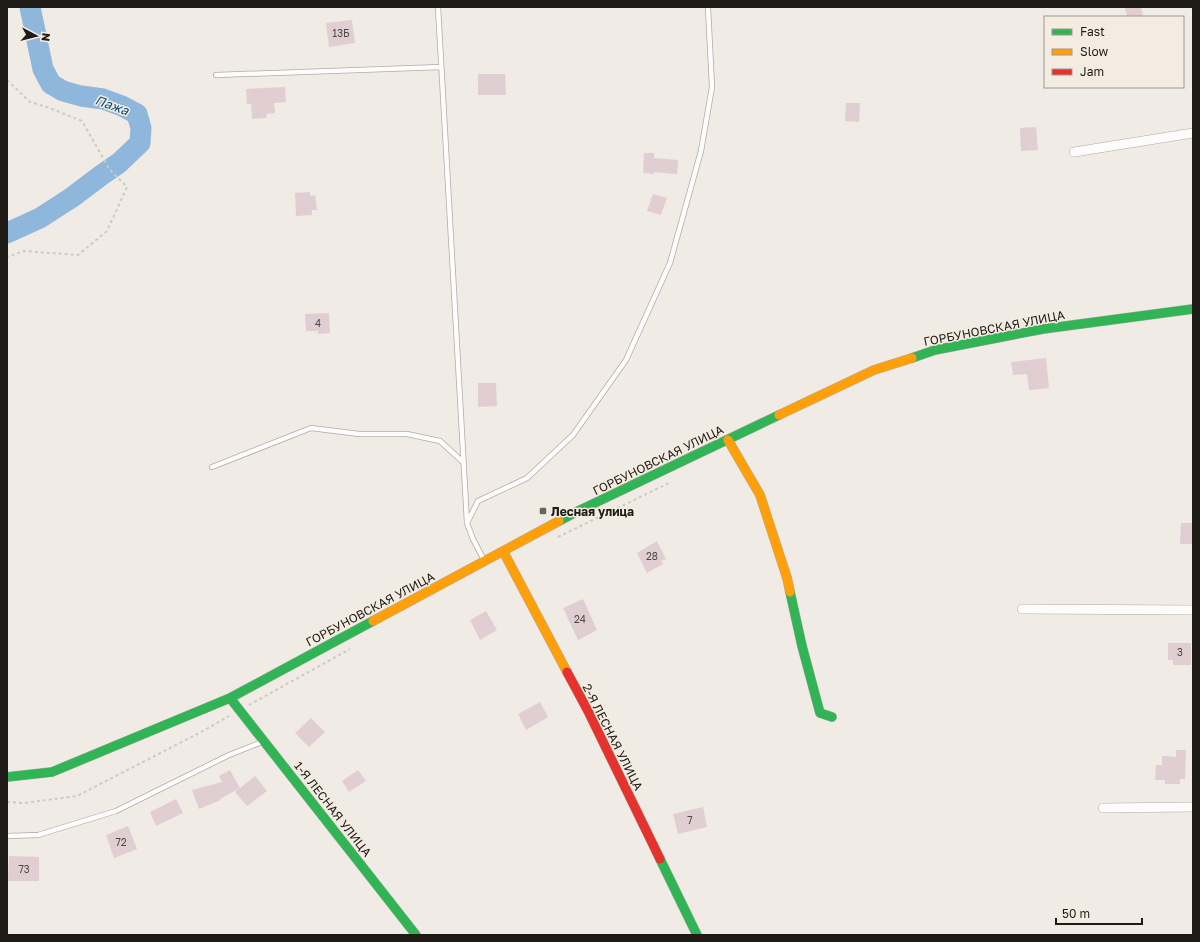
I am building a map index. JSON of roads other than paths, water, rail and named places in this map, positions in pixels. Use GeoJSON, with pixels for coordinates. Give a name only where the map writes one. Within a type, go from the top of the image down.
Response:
{"type":"FeatureCollection","features":[{"type":"Feature","properties":{"kind":"main road","name":"ГОРБУНОВСКАЯ УЛИЦА"},"geometry":{"type":"LineString","coordinates":[[7,777],[52,772],[230,698],[578,511],[874,370],[935,350],[1043,329],[1193,309]]}},
{"type":"Feature","properties":{"kind":"main road"},"geometry":{"type":"LineString","coordinates":[[728,440],[760,495],[787,578],[802,646],[820,713],[832,717]]}},
{"type":"Feature","properties":{"kind":"main road","name":"2-Я ЛЕСНАЯ УЛИЦА"},"geometry":{"type":"LineString","coordinates":[[504,551],[588,711],[697,935]]}},
{"type":"Feature","properties":{"kind":"main road","name":"1-Я ЛЕСНАЯ УЛИЦА"},"geometry":{"type":"LineString","coordinates":[[230,698],[416,935]]}},
{"type":"Feature","properties":{"kind":"street"},"geometry":{"type":"LineString","coordinates":[[1074,152],[1193,133]]}},
{"type":"Feature","properties":{"kind":"street"},"geometry":{"type":"LineString","coordinates":[[1022,609],[1193,610]]}},
{"type":"Feature","properties":{"kind":"street"},"geometry":{"type":"LineString","coordinates":[[1103,808],[1193,807]]}},
{"type":"Feature","properties":{"kind":"lane"},"geometry":{"type":"LineString","coordinates":[[438,7],[467,523],[484,562]]}},
{"type":"Feature","properties":{"kind":"lane"},"geometry":{"type":"LineString","coordinates":[[467,523],[478,501],[527,478],[573,435],[626,360],[670,262],[701,151],[712,87],[708,7]]}},
{"type":"Feature","properties":{"kind":"lane"},"geometry":{"type":"LineString","coordinates":[[216,75],[441,67]]}},
{"type":"Feature","properties":{"kind":"lane"},"geometry":{"type":"LineString","coordinates":[[212,467],[311,428],[359,434],[407,434],[440,441],[463,462]]}},
{"type":"Feature","properties":{"kind":"lane"},"geometry":{"type":"LineString","coordinates":[[7,836],[38,835],[116,812],[229,755],[264,741]]}},
{"type":"Feature","properties":{"kind":"waterway","name":"Пажа"},"geometry":{"type":"LineString","coordinates":[[7,233],[40,218],[71,198],[119,163],[140,143],[141,128],[137,114],[122,106],[103,99],[81,96],[63,91],[51,84],[43,69],[30,7]]}},
{"type":"Feature","properties":{"kind":"place","name":"Лесная улица"},"geometry":{"type":"Point","coordinates":[543,511]}}]}
